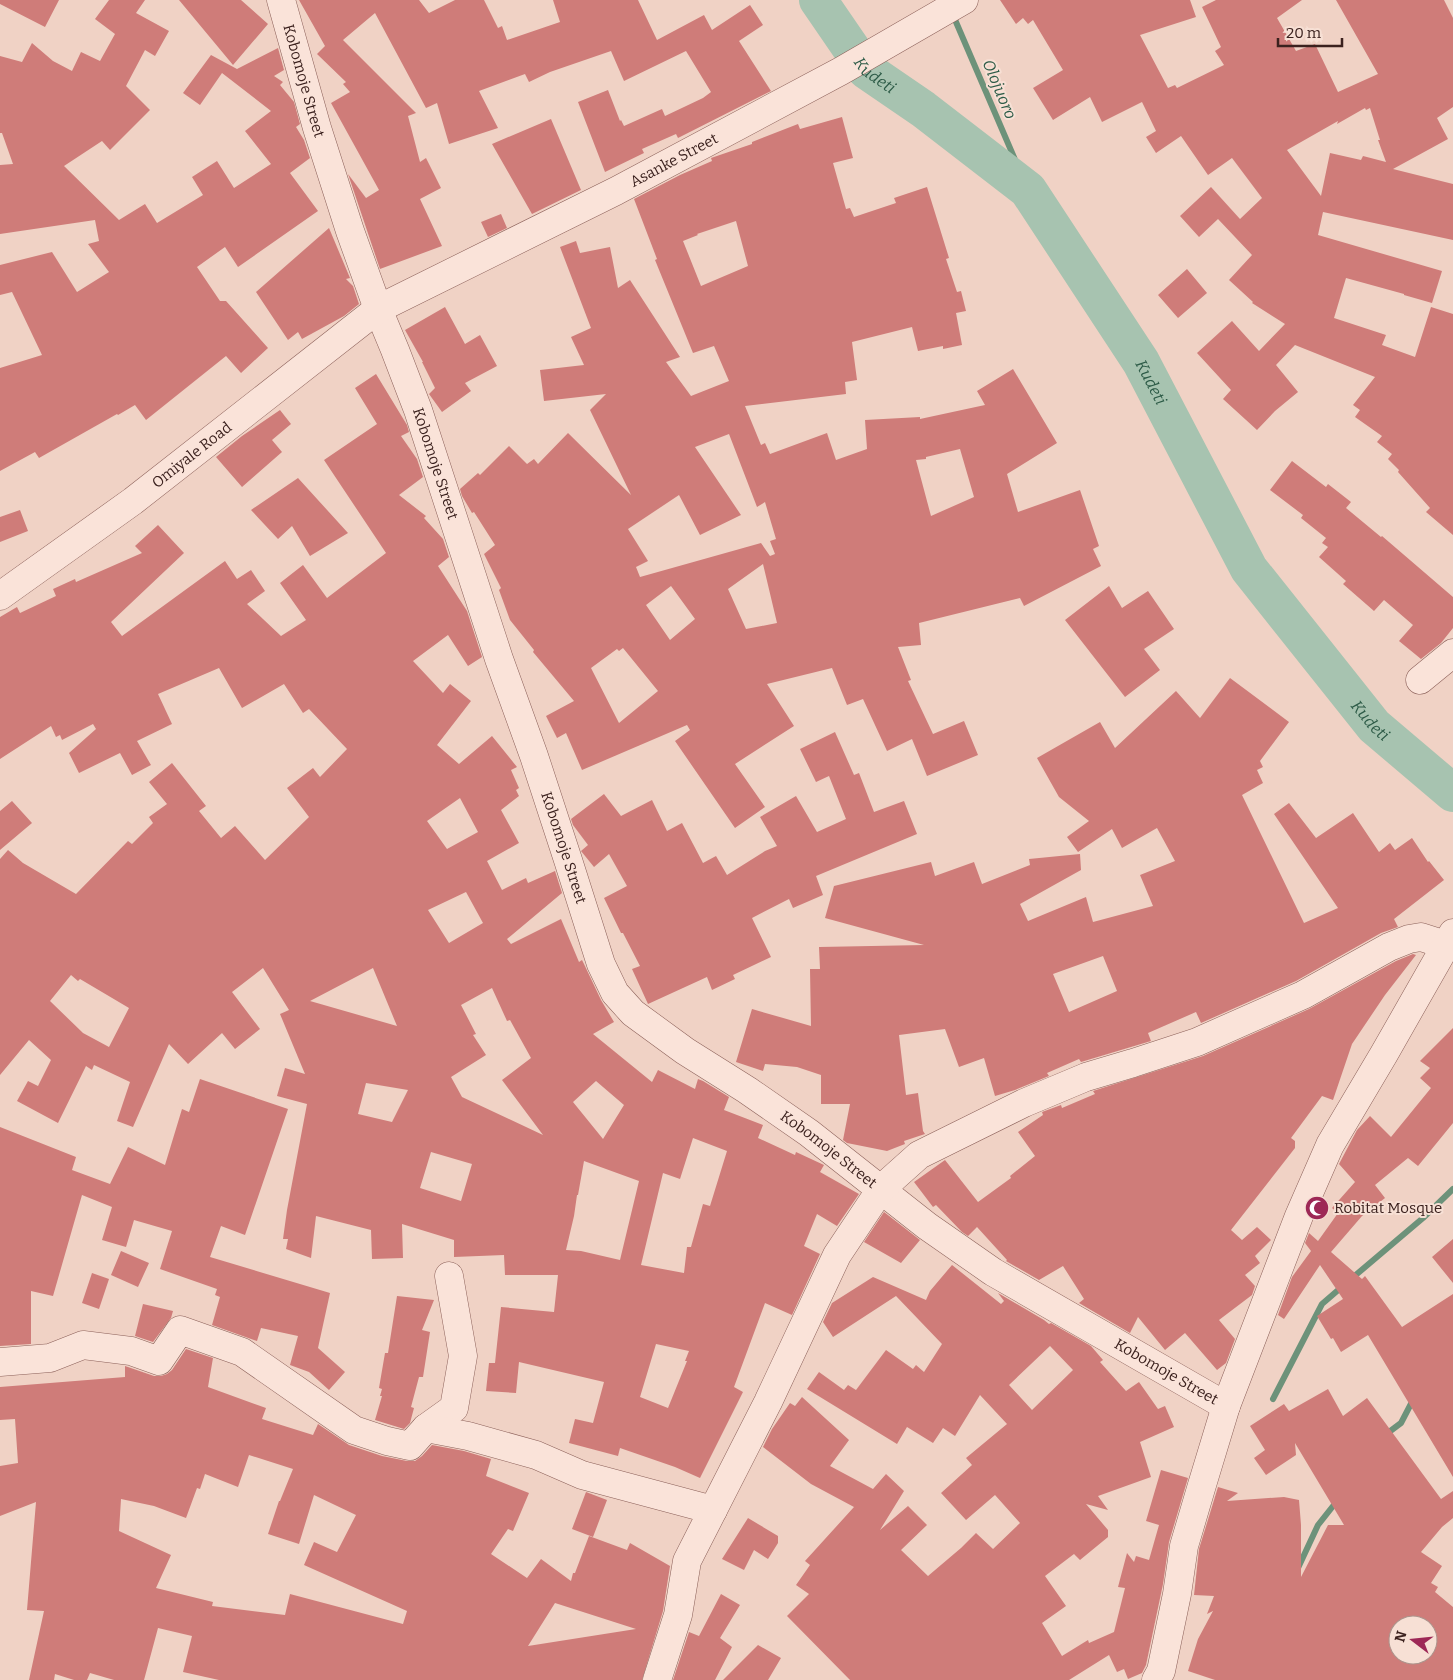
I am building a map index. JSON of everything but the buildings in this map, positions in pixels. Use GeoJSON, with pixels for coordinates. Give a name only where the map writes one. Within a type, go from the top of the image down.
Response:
{"type":"FeatureCollection","features":[{"type":"Feature","properties":{"kind":"street","name":"Kobomoje Street"},"geometry":{"type":"LineString","coordinates":[[281,0],[317,128],[378,309],[418,410],[499,659],[534,756],[601,964],[615,993],[633,1014],[685,1051],[747,1090],[802,1128],[927,1226],[993,1272],[1226,1406]]}},
{"type":"Feature","properties":{"kind":"street","name":"Asanke Street"},"geometry":{"type":"LineString","coordinates":[[378,309],[616,191],[841,71],[963,0]]}},
{"type":"Feature","properties":{"kind":"street","name":"Omiyale Road"},"geometry":{"type":"LineString","coordinates":[[0,596],[133,501],[378,309]]}},
{"type":"Feature","properties":{"kind":"street"},"geometry":{"type":"LineString","coordinates":[[1420,680],[1453,653]]}},
{"type":"Feature","properties":{"kind":"street"},"geometry":{"type":"LineString","coordinates":[[657,1680],[678,1615],[687,1561],[768,1402],[837,1255],[881,1189],[919,1155],[1024,1103],[1086,1077],[1197,1042],[1303,995],[1408,939],[1421,937],[1450,939],[1330,1144],[1299,1216],[1226,1406],[1184,1546],[1177,1594],[1161,1671],[1156,1680]]}},
{"type":"Feature","properties":{"kind":"street"},"geometry":{"type":"LineString","coordinates":[[0,1362],[50,1358],[83,1345],[130,1351],[159,1360],[180,1330],[242,1352],[354,1430],[387,1441],[410,1446],[426,1428],[454,1408],[463,1356],[449,1276]]}},
{"type":"Feature","properties":{"kind":"street"},"geometry":{"type":"LineString","coordinates":[[426,1428],[502,1445],[536,1455],[582,1475],[713,1510]]}},
{"type":"Feature","properties":{"kind":"waterway","name":"Kudeti"},"geometry":{"type":"LineString","coordinates":[[818,0],[866,70],[923,109],[1028,190],[1141,362],[1249,569],[1374,726],[1453,793]]}},
{"type":"Feature","properties":{"kind":"waterway","name":"Olojuoro"},"geometry":{"type":"LineString","coordinates":[[953,15],[1028,190]]}},
{"type":"Feature","properties":{"kind":"waterway"},"geometry":{"type":"LineString","coordinates":[[1351,1279],[1423,1218],[1453,1189]]}},
{"type":"Feature","properties":{"kind":"waterway"},"geometry":{"type":"LineString","coordinates":[[1273,1399],[1322,1304],[1344,1285]]}},
{"type":"Feature","properties":{"kind":"waterway"},"geometry":{"type":"LineString","coordinates":[[1385,1435],[1401,1423],[1414,1398]]}},
{"type":"Feature","properties":{"kind":"waterway"},"geometry":{"type":"LineString","coordinates":[[1298,1568],[1318,1525],[1337,1501]]}},
{"type":"Feature","properties":{"kind":"place","name":"Robitat Mosque"},"geometry":{"type":"Point","coordinates":[1317,1208]}}]}
